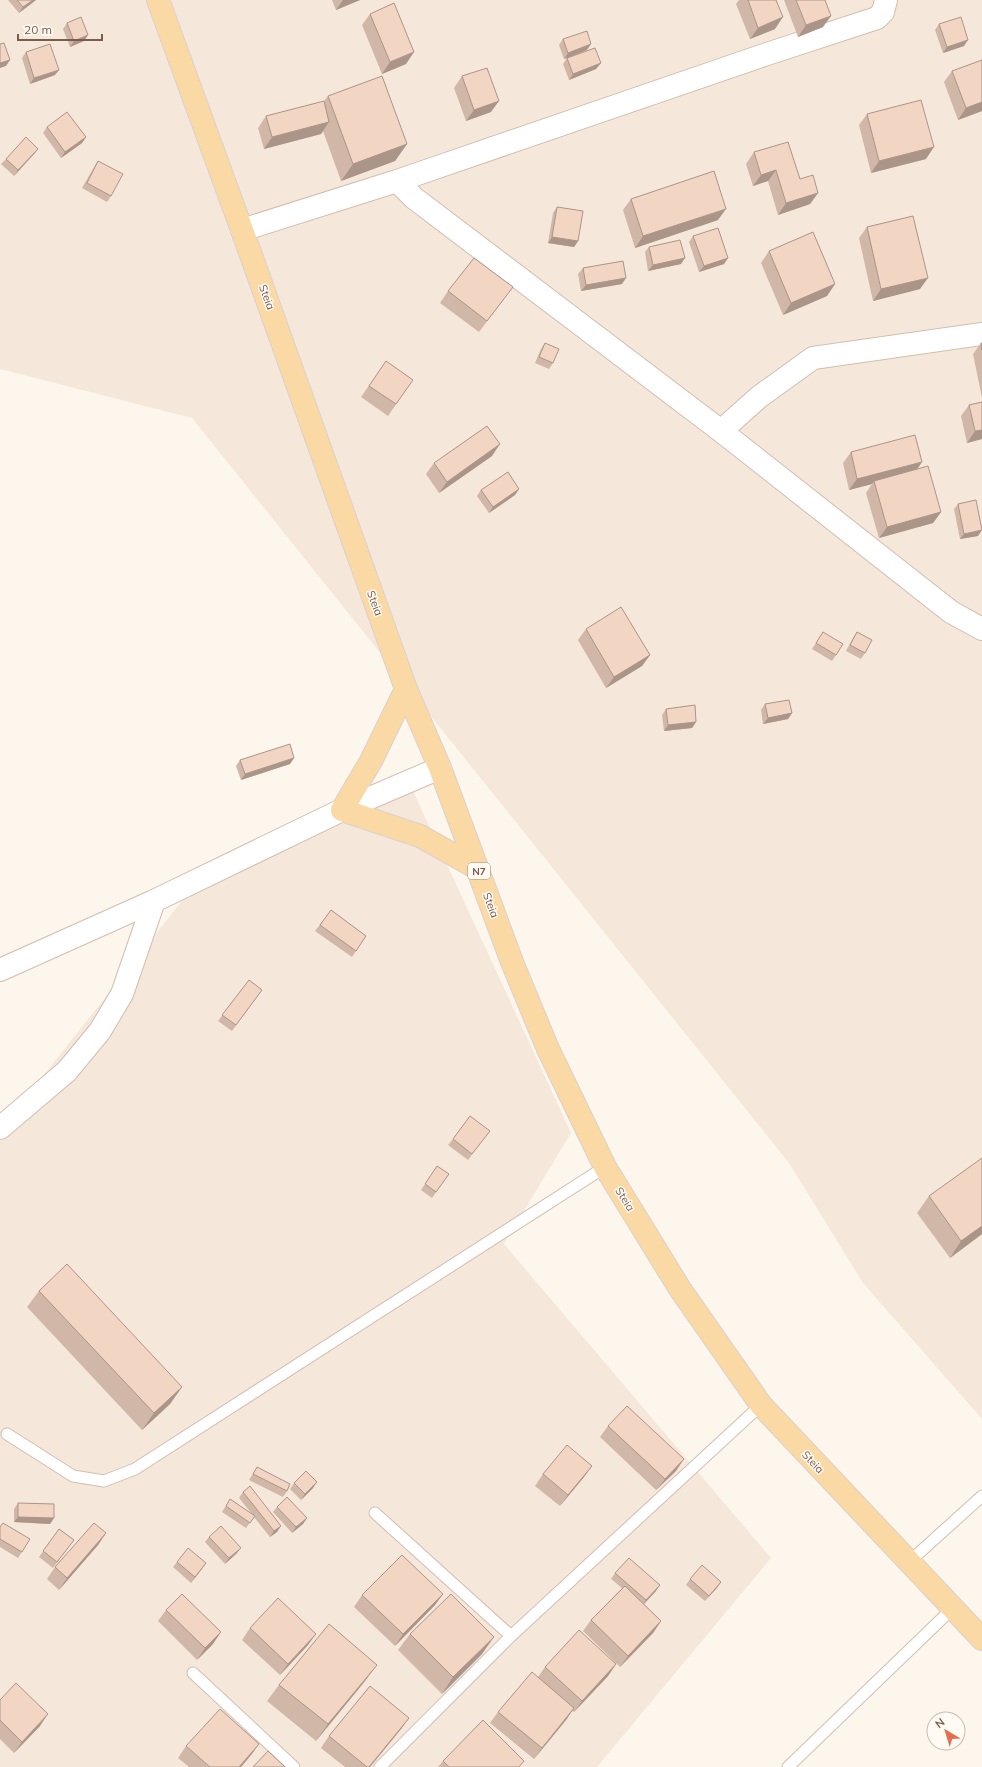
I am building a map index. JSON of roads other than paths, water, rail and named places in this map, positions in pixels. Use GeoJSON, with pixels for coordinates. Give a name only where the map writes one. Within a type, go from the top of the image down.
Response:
{"type":"FeatureCollection","features":[{"type":"Feature","properties":{"kind":"main road","name":"Steia"},"geometry":{"type":"LineString","coordinates":[[158,0],[406,689],[440,768],[512,962],[548,1049],[605,1167],[680,1289],[761,1405],[982,1639]]}},
{"type":"Feature","properties":{"kind":"main road"},"geometry":{"type":"LineString","coordinates":[[406,689],[371,761],[342,810],[420,836],[477,868]]}},
{"type":"Feature","properties":{"kind":"street"},"geometry":{"type":"LineString","coordinates":[[242,230],[397,181],[767,54],[877,18],[883,12],[886,0]]}},
{"type":"Feature","properties":{"kind":"street"},"geometry":{"type":"LineString","coordinates":[[397,181],[414,198],[721,431],[951,612],[982,629]]}},
{"type":"Feature","properties":{"kind":"street"},"geometry":{"type":"LineString","coordinates":[[721,431],[759,397],[813,358],[982,334]]}},
{"type":"Feature","properties":{"kind":"street"},"geometry":{"type":"LineString","coordinates":[[0,970],[154,901],[342,810],[440,768]]}},
{"type":"Feature","properties":{"kind":"street"},"geometry":{"type":"LineString","coordinates":[[0,1128],[67,1071],[100,1031],[122,994],[154,901]]}},
{"type":"Feature","properties":{"kind":"lane"},"geometry":{"type":"LineString","coordinates":[[7,1434],[73,1476],[104,1481],[135,1469],[605,1167]]}},
{"type":"Feature","properties":{"kind":"lane"},"geometry":{"type":"LineString","coordinates":[[380,1767],[511,1636],[761,1405]]}},
{"type":"Feature","properties":{"kind":"lane"},"geometry":{"type":"LineString","coordinates":[[908,1562],[982,1496]]}},
{"type":"Feature","properties":{"kind":"lane"},"geometry":{"type":"LineString","coordinates":[[374,1513],[511,1636]]}},
{"type":"Feature","properties":{"kind":"lane"},"geometry":{"type":"LineString","coordinates":[[788,1767],[953,1608]]}},
{"type":"Feature","properties":{"kind":"lane"},"geometry":{"type":"LineString","coordinates":[[193,1673],[294,1767]]}}]}
